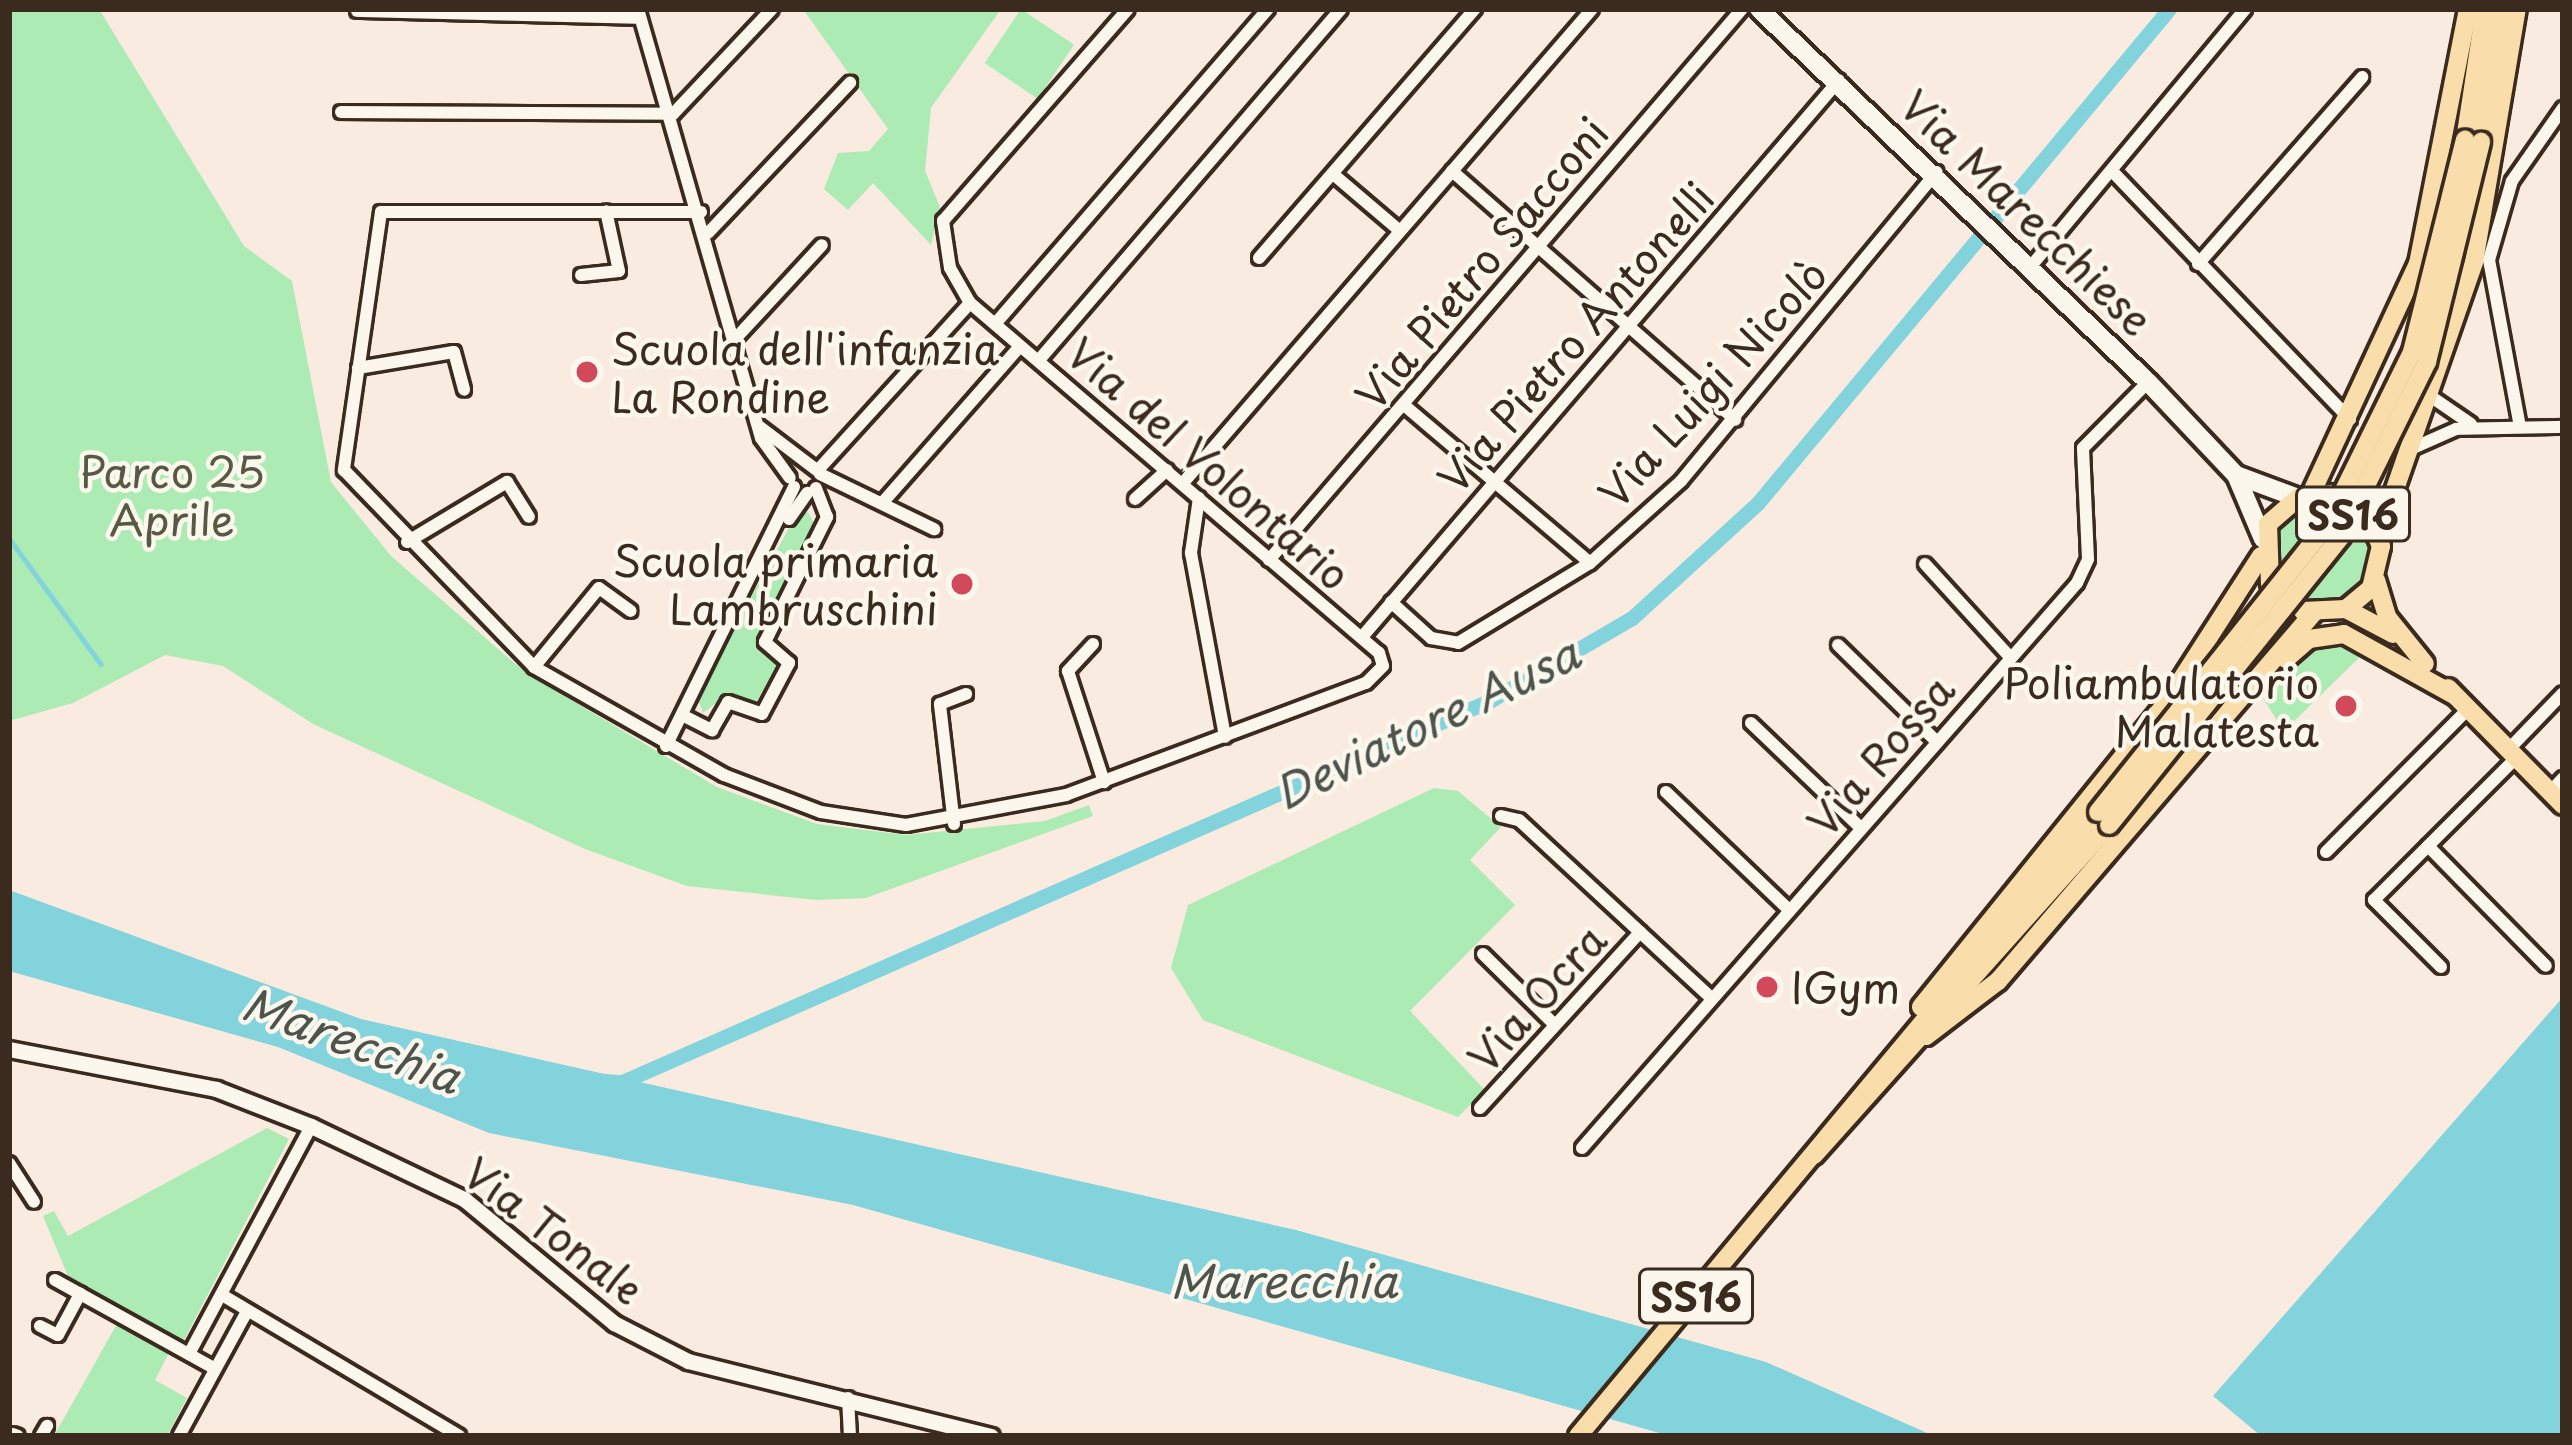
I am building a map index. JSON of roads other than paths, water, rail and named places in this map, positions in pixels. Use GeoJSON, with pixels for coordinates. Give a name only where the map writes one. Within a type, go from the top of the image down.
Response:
{"type":"FeatureCollection","features":[{"type":"Feature","properties":{"kind":"main road","name":"Via Marecchiese"},"geometry":{"type":"LineString","coordinates":[[1759,9],[1938,171],[2236,475],[2262,547]]}},
{"type":"Feature","properties":{"kind":"main road"},"geometry":{"type":"LineString","coordinates":[[1921,1030],[1941,970],[2167,702],[2262,547],[2304,496],[2350,419],[2418,264],[2468,9]]}},
{"type":"Feature","properties":{"kind":"main road","name":"SS16"},"geometry":{"type":"LineString","coordinates":[[2473,141],[2486,9]]}},
{"type":"Feature","properties":{"kind":"main road","name":"SS16"},"geometry":{"type":"LineString","coordinates":[[1579,1436],[2103,818],[2351,517],[2447,305],[2473,141],[2501,9]]}},
{"type":"Feature","properties":{"kind":"main road"},"geometry":{"type":"LineString","coordinates":[[2402,640],[2376,580],[2379,535],[2433,398],[2474,262],[2517,9]]}},
{"type":"Feature","properties":{"kind":"main road","name":"Via Marecchiese"},"geometry":{"type":"LineString","coordinates":[[2236,475],[2304,496]]}},
{"type":"Feature","properties":{"kind":"main road"},"geometry":{"type":"LineString","coordinates":[[2304,496],[2332,494]]}},
{"type":"Feature","properties":{"kind":"main road"},"geometry":{"type":"LineString","coordinates":[[2367,514],[2379,535]]}},
{"type":"Feature","properties":{"kind":"main road"},"geometry":{"type":"LineString","coordinates":[[2262,547],[2270,584]]}},
{"type":"Feature","properties":{"kind":"main road"},"geometry":{"type":"LineString","coordinates":[[2346,609],[2376,580]]}},
{"type":"Feature","properties":{"kind":"main road"},"geometry":{"type":"LineString","coordinates":[[1921,1030],[1998,981],[2308,612],[2346,609],[2402,640],[2512,754],[2558,792]]}},
{"type":"Feature","properties":{"kind":"main road"},"geometry":{"type":"LineString","coordinates":[[2189,756],[2324,634],[2374,643],[2461,702]]}},
{"type":"Feature","properties":{"kind":"street"},"geometry":{"type":"LineString","coordinates":[[340,112],[673,114],[772,9]]}},
{"type":"Feature","properties":{"kind":"street"},"geometry":{"type":"LineString","coordinates":[[666,746],[809,482],[970,302],[944,221],[1128,9]]}},
{"type":"Feature","properties":{"kind":"street"},"geometry":{"type":"LineString","coordinates":[[995,324],[1268,9]]}},
{"type":"Feature","properties":{"kind":"street"},"geometry":{"type":"LineString","coordinates":[[1039,360],[1341,9]]}},
{"type":"Feature","properties":{"kind":"street"},"geometry":{"type":"LineString","coordinates":[[1259,258],[1475,9]]}},
{"type":"Feature","properties":{"kind":"street"},"geometry":{"type":"LineString","coordinates":[[1183,484],[1592,9]]}},
{"type":"Feature","properties":{"kind":"street","name":"Via Pietro Sacconi"},"geometry":{"type":"LineString","coordinates":[[1270,560],[1742,9]]}},
{"type":"Feature","properties":{"kind":"street"},"geometry":{"type":"LineString","coordinates":[[2032,265],[2245,9]]}},
{"type":"Feature","properties":{"kind":"street"},"geometry":{"type":"LineString","coordinates":[[357,11],[639,14],[708,233],[760,427],[809,482],[845,485],[934,529]]}},
{"type":"Feature","properties":{"kind":"street"},"geometry":{"type":"LineString","coordinates":[[2198,264],[2362,77]]}},
{"type":"Feature","properties":{"kind":"street","name":"Via Pietro Antonelli"},"geometry":{"type":"LineString","coordinates":[[1362,637],[1838,80]]}},
{"type":"Feature","properties":{"kind":"street"},"geometry":{"type":"LineString","coordinates":[[708,233],[850,83]]}},
{"type":"Feature","properties":{"kind":"street"},"geometry":{"type":"LineString","coordinates":[[2519,427],[2489,260],[2512,181],[2563,108]]}},
{"type":"Feature","properties":{"kind":"street"},"geometry":{"type":"LineString","coordinates":[[1452,171],[1735,420]]}},
{"type":"Feature","properties":{"kind":"street","name":"Via Luigi Nicolò"},"geometry":{"type":"LineString","coordinates":[[1391,602],[1431,638],[1458,643],[1590,563],[1735,420],[1938,171]]}},
{"type":"Feature","properties":{"kind":"street"},"geometry":{"type":"LineString","coordinates":[[2112,171],[2350,419]]}},
{"type":"Feature","properties":{"kind":"street"},"geometry":{"type":"LineString","coordinates":[[1333,174],[1400,231]]}},
{"type":"Feature","properties":{"kind":"street"},"geometry":{"type":"LineString","coordinates":[[701,212],[381,212],[344,470],[407,542],[534,667],[666,746],[820,812],[954,824],[1105,782],[1225,737],[1190,553],[1199,498]]}},
{"type":"Feature","properties":{"kind":"street"},"geometry":{"type":"LineString","coordinates":[[581,275],[619,272],[606,212]]}},
{"type":"Feature","properties":{"kind":"street"},"geometry":{"type":"LineString","coordinates":[[737,337],[822,245]]}},
{"type":"Feature","properties":{"kind":"street","name":"Via del Volontario"},"geometry":{"type":"LineString","coordinates":[[970,302],[1379,653],[1383,667],[1366,683],[1225,737]]}},
{"type":"Feature","properties":{"kind":"street"},"geometry":{"type":"LineString","coordinates":[[884,501],[1020,346]]}},
{"type":"Feature","properties":{"kind":"street"},"geometry":{"type":"LineString","coordinates":[[358,368],[454,352],[464,390]]}},
{"type":"Feature","properties":{"kind":"street","name":"Via Rossa"},"geometry":{"type":"LineString","coordinates":[[1582,1148],[2085,571],[2083,448],[2148,382]]}},
{"type":"Feature","properties":{"kind":"street"},"geometry":{"type":"LineString","coordinates":[[2433,398],[2457,421],[2490,428]]}},
{"type":"Feature","properties":{"kind":"street"},"geometry":{"type":"LineString","coordinates":[[1404,405],[1590,563]]}},
{"type":"Feature","properties":{"kind":"street"},"geometry":{"type":"LineString","coordinates":[[682,715],[712,730],[728,701],[763,714],[789,663],[765,643],[826,518],[801,464],[760,427]]}},
{"type":"Feature","properties":{"kind":"street"},"geometry":{"type":"LineString","coordinates":[[2413,448],[2490,428],[2563,427]]}},
{"type":"Feature","properties":{"kind":"street"},"geometry":{"type":"LineString","coordinates":[[1135,499],[1167,470]]}},
{"type":"Feature","properties":{"kind":"street"},"geometry":{"type":"LineString","coordinates":[[407,542],[506,482],[529,517]]}},
{"type":"Feature","properties":{"kind":"street"},"geometry":{"type":"LineString","coordinates":[[1925,564],[2010,657]]}},
{"type":"Feature","properties":{"kind":"street"},"geometry":{"type":"LineString","coordinates":[[534,667],[599,588],[632,611]]}},
{"type":"Feature","properties":{"kind":"street"},"geometry":{"type":"LineString","coordinates":[[1093,644],[1068,671],[1105,782]]}},
{"type":"Feature","properties":{"kind":"street"},"geometry":{"type":"LineString","coordinates":[[1838,645],[1935,740]]}},
{"type":"Feature","properties":{"kind":"street"},"geometry":{"type":"LineString","coordinates":[[2441,967],[2374,900],[2563,693]]}},
{"type":"Feature","properties":{"kind":"street"},"geometry":{"type":"LineString","coordinates":[[954,824],[940,704],[966,694]]}},
{"type":"Feature","properties":{"kind":"street"},"geometry":{"type":"LineString","coordinates":[[2326,852],[2461,702]]}},
{"type":"Feature","properties":{"kind":"street"},"geometry":{"type":"LineString","coordinates":[[1751,723],[1860,827]]}},
{"type":"Feature","properties":{"kind":"street"},"geometry":{"type":"LineString","coordinates":[[1666,792],[1789,910]]}},
{"type":"Feature","properties":{"kind":"street"},"geometry":{"type":"LineString","coordinates":[[1501,816],[1519,820],[1712,998]]}},
{"type":"Feature","properties":{"kind":"street"},"geometry":{"type":"LineString","coordinates":[[2428,846],[2546,966]]}},
{"type":"Feature","properties":{"kind":"street","name":"Via Ocra"},"geometry":{"type":"LineString","coordinates":[[1480,1108],[1640,932]]}},
{"type":"Feature","properties":{"kind":"street"},"geometry":{"type":"LineString","coordinates":[[1483,954],[1556,1025]]}},
{"type":"Feature","properties":{"kind":"street","name":"Via Tonale"},"geometry":{"type":"LineString","coordinates":[[9,1049],[216,1089],[311,1126],[464,1199],[658,1349],[991,1436]]}},
{"type":"Feature","properties":{"kind":"street"},"geometry":{"type":"LineString","coordinates":[[189,1354],[311,1126]]}},
{"type":"Feature","properties":{"kind":"street"},"geometry":{"type":"LineString","coordinates":[[9,1163],[34,1202]]}},
{"type":"Feature","properties":{"kind":"street"},"geometry":{"type":"LineString","coordinates":[[55,1280],[214,1368]]}},
{"type":"Feature","properties":{"kind":"street"},"geometry":{"type":"LineString","coordinates":[[40,1326],[58,1335],[80,1294]]}},
{"type":"Feature","properties":{"kind":"street"},"geometry":{"type":"LineString","coordinates":[[222,1294],[245,1315],[459,1436]]}},
{"type":"Feature","properties":{"kind":"street"},"geometry":{"type":"LineString","coordinates":[[179,1436],[245,1315]]}},
{"type":"Feature","properties":{"kind":"street"},"geometry":{"type":"LineString","coordinates":[[848,1398],[850,1436]]}},
{"type":"Feature","properties":{"kind":"water","name":"Marecchia"},"geometry":{"type":"Polygon","coordinates":[[[9,890],[361,1019],[1296,1230],[1766,1362],[1934,1436],[1670,1436],[853,1205],[489,1133],[278,1047],[9,971],[9,890]]]}},
{"type":"Feature","properties":{"kind":"water"},"geometry":{"type":"Polygon","coordinates":[[[2563,997],[2563,1436],[2261,1436],[2213,1396],[2563,997]]]}},
{"type":"Feature","properties":{"kind":"waterway","name":"Deviatore Ausa"},"geometry":{"type":"LineString","coordinates":[[590,1080],[622,1082],[1491,700],[1632,618],[1757,504],[2169,9]]}},
{"type":"Feature","properties":{"kind":"waterway"},"geometry":{"type":"LineString","coordinates":[[9,538],[101,664]]}},
{"type":"Feature","properties":{"kind":"place","name":"Scuola dell'infanzia La Rondine"},"geometry":{"type":"Point","coordinates":[587,372]}},
{"type":"Feature","properties":{"kind":"place","name":"Scuola primaria Lambruschini"},"geometry":{"type":"Point","coordinates":[962,584]}},
{"type":"Feature","properties":{"kind":"place","name":"Poliambulatorio Malatesta"},"geometry":{"type":"Point","coordinates":[2346,706]}},
{"type":"Feature","properties":{"kind":"place","name":"IGym"},"geometry":{"type":"Point","coordinates":[1767,987]}},
{"type":"Feature","properties":{"kind":"park label","name":"Parco 25 Aprile"},"geometry":{"type":"Point","coordinates":[172,495]}}]}
